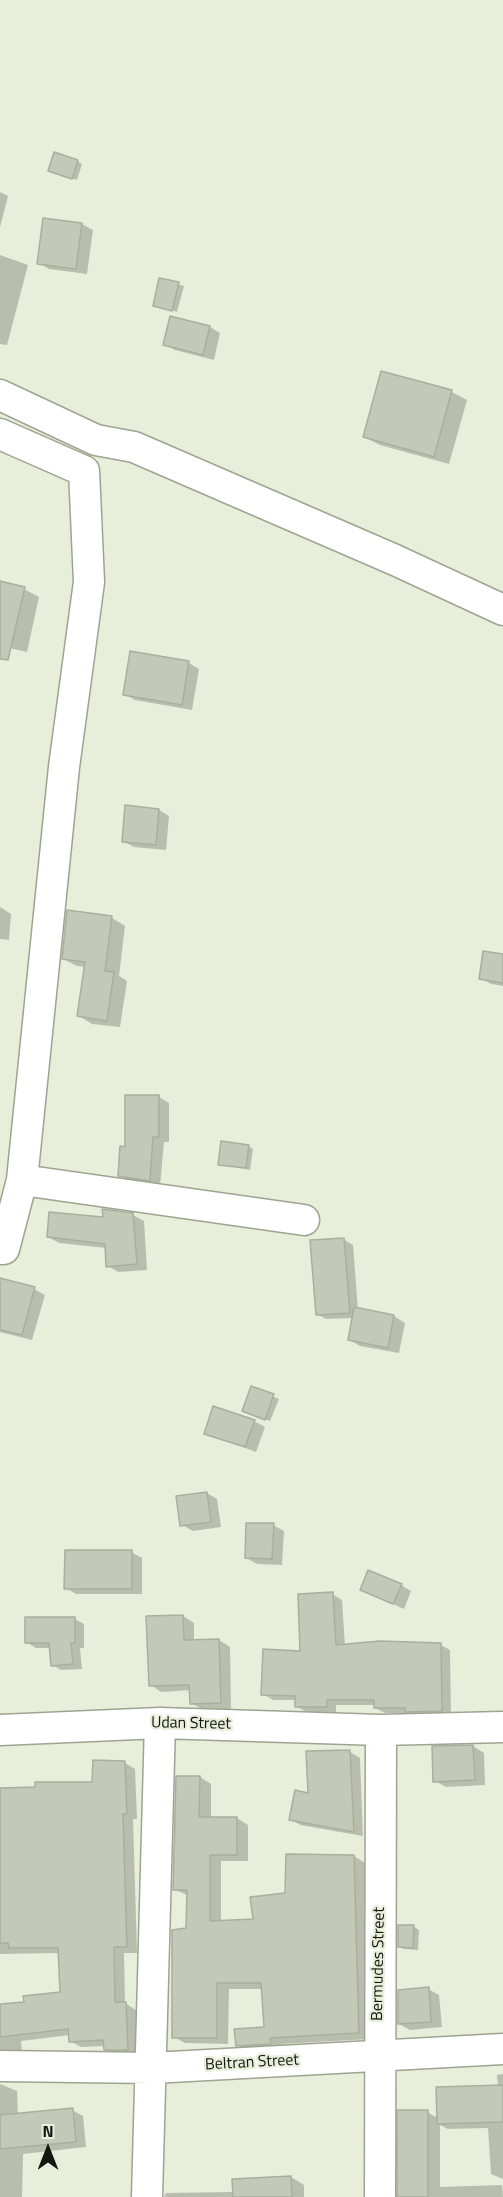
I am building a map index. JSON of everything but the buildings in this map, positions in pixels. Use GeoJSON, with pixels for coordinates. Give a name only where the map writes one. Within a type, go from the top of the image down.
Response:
{"type":"FeatureCollection","features":[{"type":"Feature","properties":{"kind":"street"},"geometry":{"type":"LineString","coordinates":[[0,395],[96,440],[134,447],[503,610]]}},
{"type":"Feature","properties":{"kind":"street"},"geometry":{"type":"LineString","coordinates":[[0,434],[84,471]]}},
{"type":"Feature","properties":{"kind":"street"},"geometry":{"type":"LineString","coordinates":[[0,1249],[4,1249],[22,1180],[64,767],[89,582],[84,471],[96,440]]}},
{"type":"Feature","properties":{"kind":"street"},"geometry":{"type":"LineString","coordinates":[[22,1180],[304,1220]]}},
{"type":"Feature","properties":{"kind":"street"},"geometry":{"type":"LineString","coordinates":[[147,2197],[160,1723]]}},
{"type":"Feature","properties":{"kind":"street","name":"Udan Street"},"geometry":{"type":"LineString","coordinates":[[0,1730],[160,1723],[381,1730],[503,1726]]}},
{"type":"Feature","properties":{"kind":"street","name":"Bermudes Street"},"geometry":{"type":"LineString","coordinates":[[380,2197],[378,2057],[381,1730]]}},
{"type":"Feature","properties":{"kind":"street","name":"Beltran Street"},"geometry":{"type":"LineString","coordinates":[[0,2066],[152,2068],[503,2049]]}}]}
